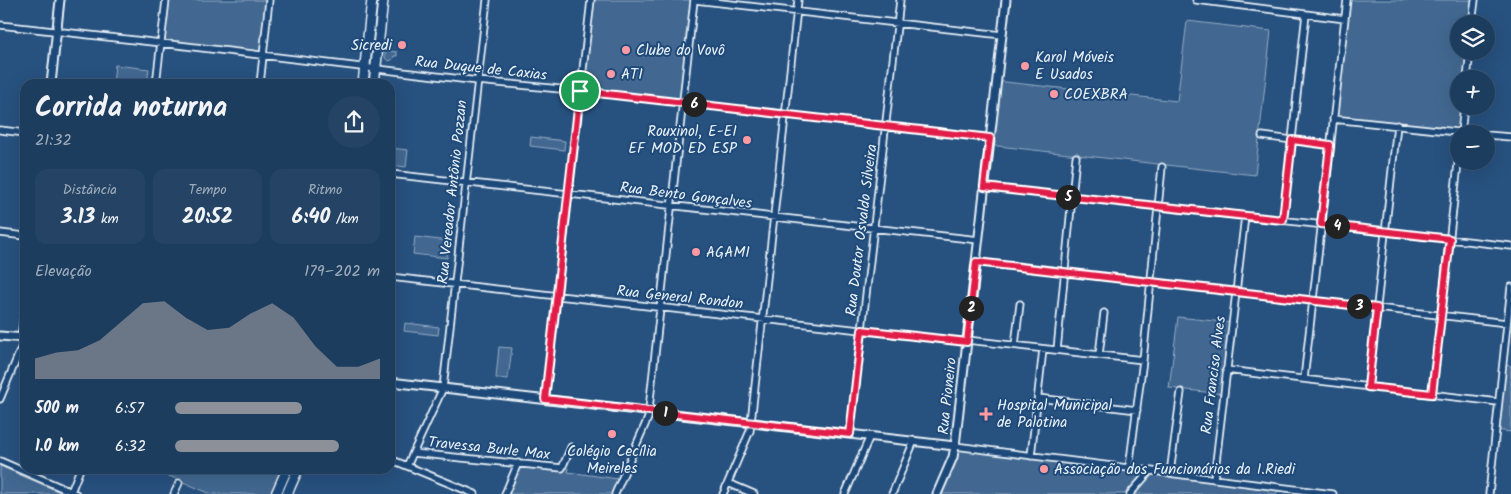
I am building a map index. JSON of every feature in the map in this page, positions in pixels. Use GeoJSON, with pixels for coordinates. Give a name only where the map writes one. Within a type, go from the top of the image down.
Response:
{"type":"FeatureCollection","features":[{"type":"Feature","properties":{"kind":"main road"},"geometry":{"type":"LineString","coordinates":[[364,79],[372,0]]}},
{"type":"Feature","properties":{"kind":"main road"},"geometry":{"type":"LineString","coordinates":[[375,79],[383,0]]}},
{"type":"Feature","properties":{"kind":"main road"},"geometry":{"type":"LineString","coordinates":[[276,494],[285,474]]}},
{"type":"Feature","properties":{"kind":"main road"},"geometry":{"type":"LineString","coordinates":[[287,494],[296,474]]}},
{"type":"Feature","properties":{"kind":"street"},"geometry":{"type":"LineString","coordinates":[[52,79],[60,0]]}},
{"type":"Feature","properties":{"kind":"street"},"geometry":{"type":"LineString","coordinates":[[157,79],[166,0]]}},
{"type":"Feature","properties":{"kind":"street"},"geometry":{"type":"LineString","coordinates":[[261,79],[270,0]]}},
{"type":"Feature","properties":{"kind":"street","name":"Rua Vereador Antônio Pozzan"},"geometry":{"type":"LineString","coordinates":[[407,466],[443,388],[487,0]]}},
{"type":"Feature","properties":{"kind":"street"},"geometry":{"type":"LineString","coordinates":[[545,399],[591,0]]}},
{"type":"Feature","properties":{"kind":"street"},"geometry":{"type":"LineString","coordinates":[[615,494],[648,414],[694,0],[1002,35]]}},
{"type":"Feature","properties":{"kind":"street"},"geometry":{"type":"LineString","coordinates":[[723,494],[750,431],[798,0]]}},
{"type":"Feature","properties":{"kind":"street","name":"Rua Doutor Osvaldo Silveira"},"geometry":{"type":"LineString","coordinates":[[850,434],[900,0]]}},
{"type":"Feature","properties":{"kind":"street","name":"Rua Pioneiro"},"geometry":{"type":"LineString","coordinates":[[937,494],[953,457],[955,446],[1006,0]]}},
{"type":"Feature","properties":{"kind":"street"},"geometry":{"type":"LineString","coordinates":[[1196,0],[1345,18]]}},
{"type":"Feature","properties":{"kind":"street"},"geometry":{"type":"LineString","coordinates":[[1304,379],[1347,0]]}},
{"type":"Feature","properties":{"kind":"street"},"geometry":{"type":"LineString","coordinates":[[1473,15],[1475,0]]}},
{"type":"Feature","properties":{"kind":"street"},"geometry":{"type":"LineString","coordinates":[[1283,220],[1306,14]]}},
{"type":"Feature","properties":{"kind":"street","name":"Rua Duque de Caxias"},"geometry":{"type":"LineString","coordinates":[[0,25],[478,82],[682,102],[990,138]]}},
{"type":"Feature","properties":{"kind":"street"},"geometry":{"type":"LineString","coordinates":[[1333,119],[1450,132]]}},
{"type":"Feature","properties":{"kind":"street"},"geometry":{"type":"LineString","coordinates":[[1368,387],[1396,126]]}},
{"type":"Feature","properties":{"kind":"street"},"geometry":{"type":"LineString","coordinates":[[0,130],[20,132]]}},
{"type":"Feature","properties":{"kind":"street"},"geometry":{"type":"LineString","coordinates":[[1262,136],[1330,145]]}},
{"type":"Feature","properties":{"kind":"street"},"geometry":{"type":"LineString","coordinates":[[1495,136],[1511,137]]}},
{"type":"Feature","properties":{"kind":"street"},"geometry":{"type":"LineString","coordinates":[[1057,350],[1076,157]]}},
{"type":"Feature","properties":{"kind":"street"},"geometry":{"type":"LineString","coordinates":[[1129,468],[1143,360],[1162,167]]}},
{"type":"Feature","properties":{"kind":"street"},"geometry":{"type":"LineString","coordinates":[[1432,394],[1457,170]]}},
{"type":"Feature","properties":{"kind":"street","name":"Rua Bento Gonçalves"},"geometry":{"type":"LineString","coordinates":[[395,175],[978,240]]}},
{"type":"Feature","properties":{"kind":"street"},"geometry":{"type":"LineString","coordinates":[[984,187],[1511,246]]}},
{"type":"Feature","properties":{"kind":"street","name":"Rua Franciso Alves"},"geometry":{"type":"LineString","coordinates":[[1214,479],[1245,216]]}},
{"type":"Feature","properties":{"kind":"street"},"geometry":{"type":"LineString","coordinates":[[0,233],[20,235]]}},
{"type":"Feature","properties":{"kind":"street"},"geometry":{"type":"LineString","coordinates":[[976,262],[1507,323]]}},
{"type":"Feature","properties":{"kind":"street","name":"Rua General Rondon"},"geometry":{"type":"LineString","coordinates":[[395,278],[1143,360]]}},
{"type":"Feature","properties":{"kind":"street"},"geometry":{"type":"LineString","coordinates":[[1489,494],[1511,287]]}},
{"type":"Feature","properties":{"kind":"street"},"geometry":{"type":"LineString","coordinates":[[1015,345],[1020,304]]}},
{"type":"Feature","properties":{"kind":"street"},"geometry":{"type":"LineString","coordinates":[[1099,355],[1104,313]]}},
{"type":"Feature","properties":{"kind":"street"},"geometry":{"type":"LineString","coordinates":[[0,336],[20,338]]}},
{"type":"Feature","properties":{"kind":"street"},"geometry":{"type":"LineString","coordinates":[[1031,456],[1044,348]]}},
{"type":"Feature","properties":{"kind":"street"},"geometry":{"type":"LineString","coordinates":[[0,399],[20,351]]}},
{"type":"Feature","properties":{"kind":"street"},"geometry":{"type":"LineString","coordinates":[[1226,370],[1498,402]]}},
{"type":"Feature","properties":{"kind":"street"},"geometry":{"type":"LineString","coordinates":[[395,383],[545,399],[648,414],[914,441],[1333,494]]}},
{"type":"Feature","properties":{"kind":"street"},"geometry":{"type":"LineString","coordinates":[[1170,473],[1181,392]]}},
{"type":"Feature","properties":{"kind":"street"},"geometry":{"type":"LineString","coordinates":[[1038,398],[1137,410]]}},
{"type":"Feature","properties":{"kind":"street"},"geometry":{"type":"LineString","coordinates":[[845,494],[870,436]]}},
{"type":"Feature","properties":{"kind":"street"},"geometry":{"type":"LineString","coordinates":[[892,494],[914,441]]}},
{"type":"Feature","properties":{"kind":"street","name":"Travessa Burle Max"},"geometry":{"type":"LineString","coordinates":[[413,453],[562,468],[571,447]]}},
{"type":"Feature","properties":{"kind":"street"},"geometry":{"type":"LineString","coordinates":[[0,461],[20,470]]}},
{"type":"Feature","properties":{"kind":"street"},"geometry":{"type":"LineString","coordinates":[[395,461],[475,494]]}},
{"type":"Feature","properties":{"kind":"street"},"geometry":{"type":"LineString","coordinates":[[505,494],[518,463]]}},
{"type":"Feature","properties":{"kind":"street"},"geometry":{"type":"LineString","coordinates":[[1130,494],[1150,471]]}},
{"type":"Feature","properties":{"kind":"street"},"geometry":{"type":"LineString","coordinates":[[30,474],[73,493],[79,474]]}},
{"type":"Feature","properties":{"kind":"street"},"geometry":{"type":"LineString","coordinates":[[174,494],[179,483]]}},
{"type":"Feature","properties":{"kind":"street"},"geometry":{"type":"LineString","coordinates":[[728,483],[754,494]]}},
{"type":"Feature","properties":{"kind":"shaded area"},"geometry":{"type":"Polygon","coordinates":[[[166,0],[269,0],[263,56],[161,43],[166,0]]]}},
{"type":"Feature","properties":{"kind":"shaded area"},"geometry":{"type":"Polygon","coordinates":[[[591,0],[694,0],[682,103],[580,91],[591,0]]]}},
{"type":"Feature","properties":{"kind":"shaded area"},"geometry":{"type":"Polygon","coordinates":[[[1347,0],[1475,0],[1473,15],[1450,15],[1450,60],[1469,60],[1468,70],[1450,70],[1450,115],[1463,115],[1462,125],[1450,125],[1450,131],[1333,119],[1347,0]]]}},
{"type":"Feature","properties":{"kind":"shaded area","name":"COEXBRA"},"geometry":{"type":"Polygon","coordinates":[[[1187,21],[1271,31],[1255,175],[989,145],[996,81],[1177,101],[1187,21]]]}},
{"type":"Feature","properties":{"kind":"shaded area"},"geometry":{"type":"Polygon","coordinates":[[[385,46],[389,51],[397,52],[397,56],[394,56],[392,60],[388,61],[385,58],[385,46]]]}},
{"type":"Feature","properties":{"kind":"shaded area"},"geometry":{"type":"Polygon","coordinates":[[[115,65],[149,69],[148,79],[114,79],[115,65]]]}},
{"type":"Feature","properties":{"kind":"shaded area"},"geometry":{"type":"Polygon","coordinates":[[[531,137],[565,141],[564,150],[530,146],[531,137]]]}},
{"type":"Feature","properties":{"kind":"shaded area"},"geometry":{"type":"Polygon","coordinates":[[[395,149],[408,150],[406,167],[395,166],[395,149]]]}},
{"type":"Feature","properties":{"kind":"shaded area"},"geometry":{"type":"Polygon","coordinates":[[[415,237],[449,241],[447,258],[413,254],[415,237]]]}},
{"type":"Feature","properties":{"kind":"shaded area"},"geometry":{"type":"Polygon","coordinates":[[[1178,317],[1232,323],[1223,394],[1169,388],[1178,317]]]}},
{"type":"Feature","properties":{"kind":"shaded area"},"geometry":{"type":"Polygon","coordinates":[[[405,323],[439,327],[438,335],[404,331],[405,323]]]}},
{"type":"Feature","properties":{"kind":"shaded area"},"geometry":{"type":"Polygon","coordinates":[[[499,347],[512,348],[508,379],[496,378],[499,347]]]}},
{"type":"Feature","properties":{"kind":"shaded area"},"geometry":{"type":"Polygon","coordinates":[[[1502,364],[1511,366],[1511,432],[1495,430],[1502,364]]]}},
{"type":"Feature","properties":{"kind":"shaded area","name":"Associação dos Funcionários da I.Riedi"},"geometry":{"type":"Polygon","coordinates":[[[955,446],[1283,488],[1275,494],[937,494],[955,446]]]}},
{"type":"Feature","properties":{"kind":"shaded area"},"geometry":{"type":"Polygon","coordinates":[[[518,463],[569,469],[568,472],[618,479],[613,494],[505,494],[518,463]]]}},
{"type":"Feature","properties":{"kind":"shaded area"},"geometry":{"type":"Polygon","coordinates":[[[0,466],[64,494],[0,494],[0,466]]]}},
{"type":"Feature","properties":{"kind":"shaded area"},"geometry":{"type":"Polygon","coordinates":[[[165,474],[285,474],[276,494],[211,494],[165,474]]]}},
{"type":"Feature","properties":{"kind":"place","name":"Sicredi"},"geometry":{"type":"Point","coordinates":[402,45]}},
{"type":"Feature","properties":{"kind":"place","name":"Clube do Vovô"},"geometry":{"type":"Point","coordinates":[626,50]}},
{"type":"Feature","properties":{"kind":"place","name":"Karol Móveis E Usados"},"geometry":{"type":"Point","coordinates":[1025,66]}},
{"type":"Feature","properties":{"kind":"place","name":"ATI"},"geometry":{"type":"Point","coordinates":[611,74]}},
{"type":"Feature","properties":{"kind":"place","name":"COEXBRA"},"geometry":{"type":"Point","coordinates":[1054,94]}},
{"type":"Feature","properties":{"kind":"place","name":"Rouxinol, E-EI EF MOD ED ESP"},"geometry":{"type":"Point","coordinates":[747,140]}},
{"type":"Feature","properties":{"kind":"place","name":"AGAMI"},"geometry":{"type":"Point","coordinates":[696,252]}},
{"type":"Feature","properties":{"kind":"place","name":"Hospital Municipal de Palotina"},"geometry":{"type":"Point","coordinates":[986,414]}},
{"type":"Feature","properties":{"kind":"place","name":"Colégio Cecília Meireles"},"geometry":{"type":"Point","coordinates":[612,434]}},
{"type":"Feature","properties":{"kind":"place","name":"Associação dos Funcionários da I.Riedi"},"geometry":{"type":"Point","coordinates":[1044,469]}},
{"type":"Feature","properties":{"kind":"route"},"geometry":{"type":"LineString","coordinates":[[580,91],[990,138],[984,187],[1283,220],[1292,140],[1330,145],[1321,224],[1450,239],[1432,394],[1368,387],[1377,308],[976,262],[967,342],[862,330],[850,434],[545,399],[580,91]]}}]}
